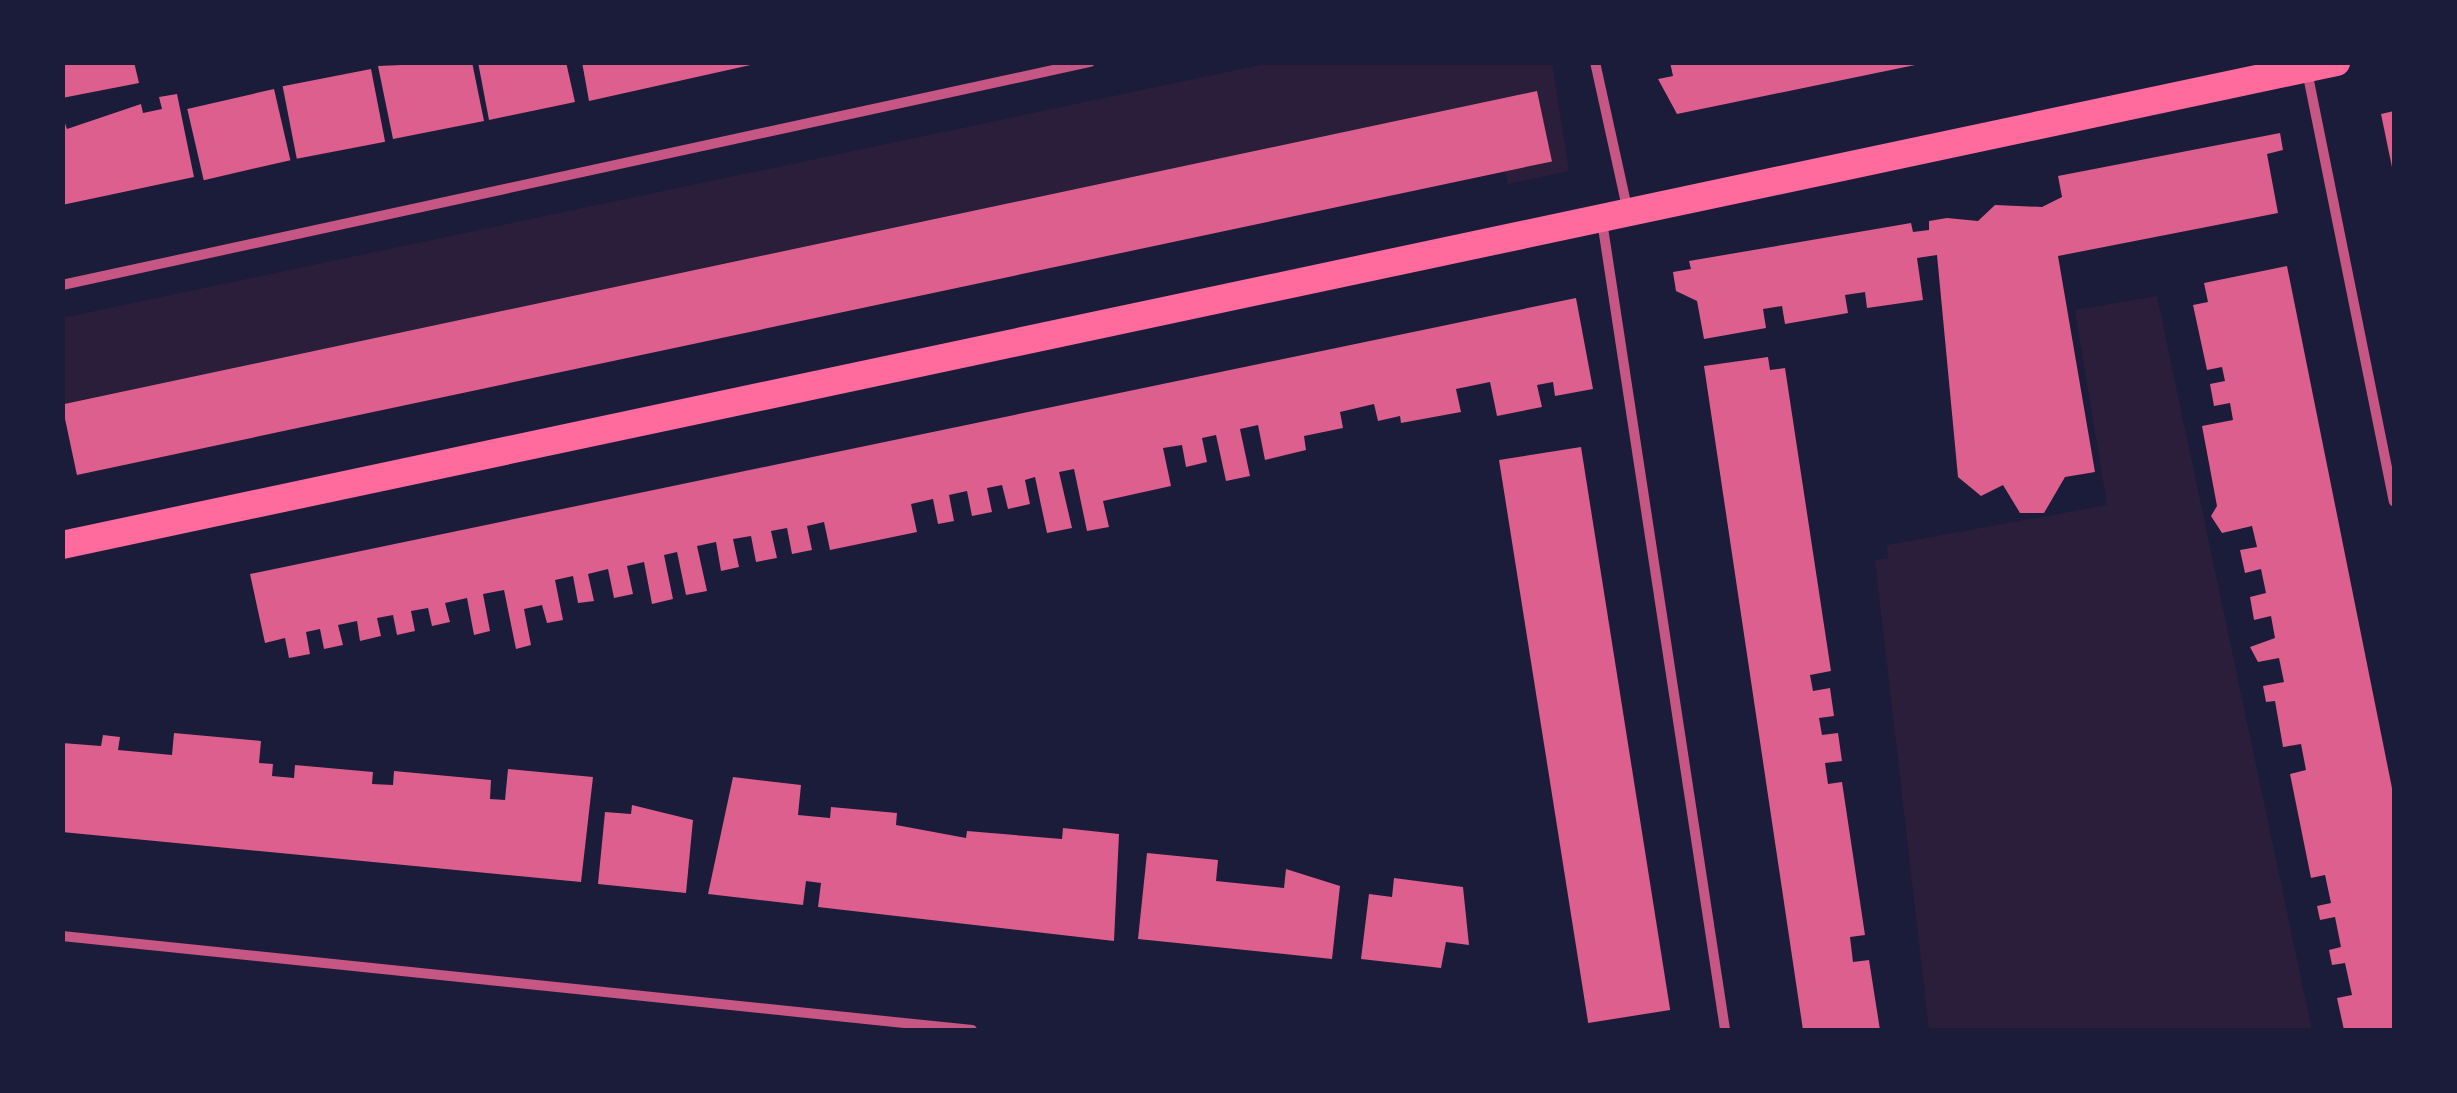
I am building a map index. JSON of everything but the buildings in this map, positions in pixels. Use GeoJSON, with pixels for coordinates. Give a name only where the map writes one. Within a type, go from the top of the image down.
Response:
{"type":"FeatureCollection","features":[{"type":"Feature","properties":{"kind":"highway"},"geometry":{"type":"LineString","coordinates":[[62,545],[2336,62]]}},
{"type":"Feature","properties":{"kind":"street"},"geometry":{"type":"LineString","coordinates":[[62,284],[1090,62]]}},
{"type":"Feature","properties":{"kind":"street"},"geometry":{"type":"LineString","coordinates":[[1595,62],[1630,363],[1726,1030]]}},
{"type":"Feature","properties":{"kind":"street"},"geometry":{"type":"LineString","coordinates":[[2306,69],[2394,501]]}},
{"type":"Feature","properties":{"kind":"street"},"geometry":{"type":"LineString","coordinates":[[62,936],[972,1030]]}},
{"type":"Feature","properties":{"kind":"shaded area"},"geometry":{"type":"Polygon","coordinates":[[[1270,63],[1552,63],[1569,171],[1508,184],[1505,171],[1551,161],[1536,91],[63,404],[62,318],[1270,63]]]}},
{"type":"Feature","properties":{"kind":"shaded area"},"geometry":{"type":"Polygon","coordinates":[[[2157,296],[2312,1030],[1929,1030],[1875,560],[1888,558],[1887,545],[2107,505],[2075,310],[2157,296]]]}}]}
